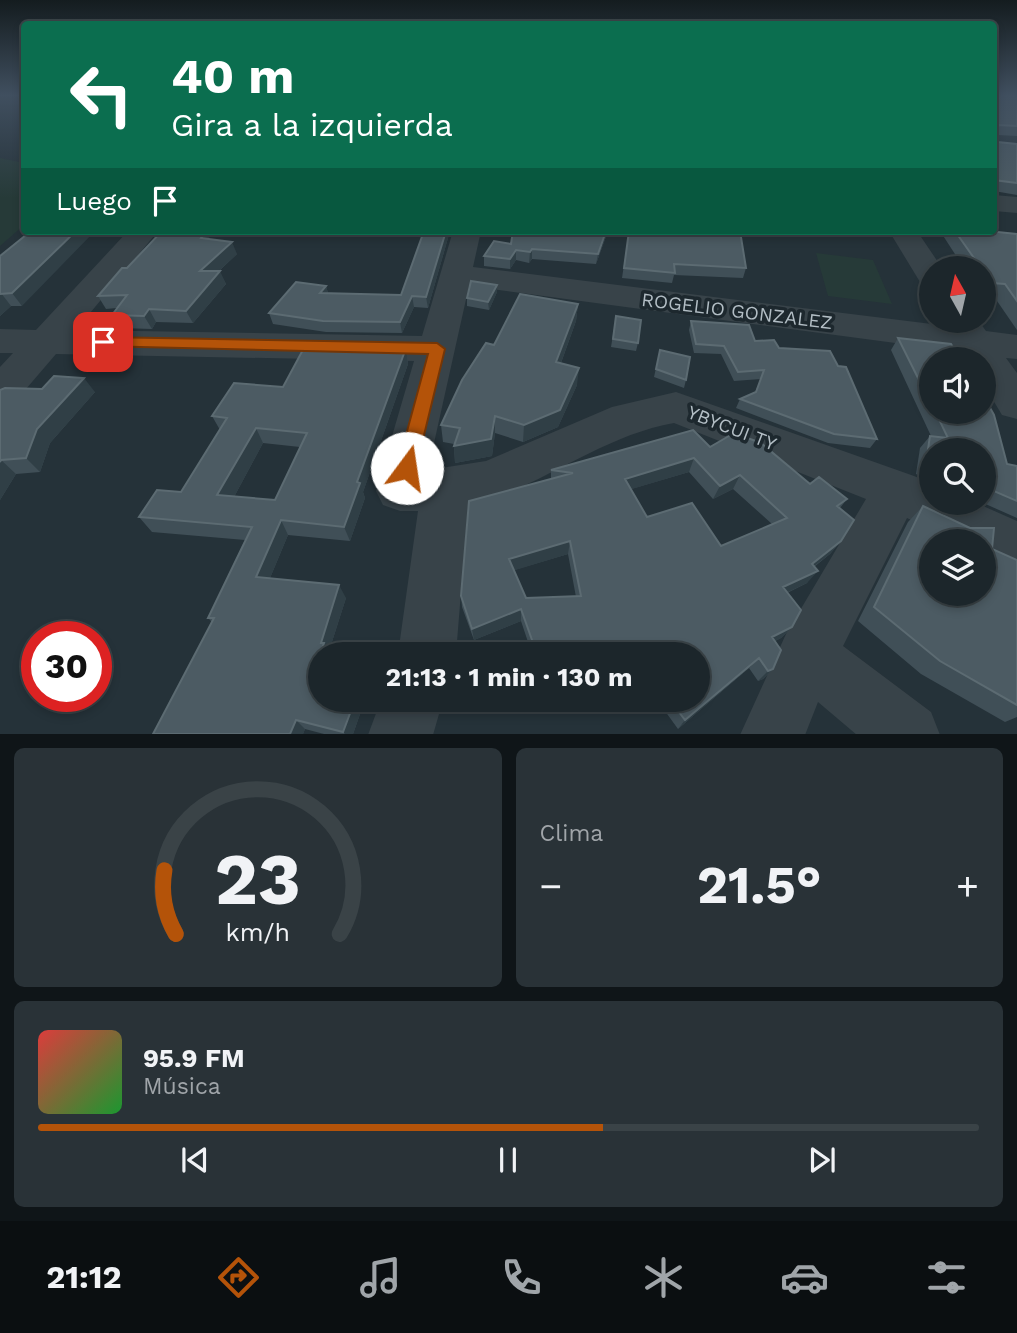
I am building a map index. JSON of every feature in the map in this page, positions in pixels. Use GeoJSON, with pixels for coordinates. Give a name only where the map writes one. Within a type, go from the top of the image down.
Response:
{"type":"FeatureCollection","features":[{"type":"Feature","properties":{"kind":"street"},"geometry":{"type":"LineString","coordinates":[[997,203],[1017,205]]}},
{"type":"Feature","properties":{"kind":"street"},"geometry":{"type":"LineString","coordinates":[[0,393],[140,235]]}},
{"type":"Feature","properties":{"kind":"street"},"geometry":{"type":"LineString","coordinates":[[427,642],[423,491],[437,349],[466,235]]}},
{"type":"Feature","properties":{"kind":"street"},"geometry":{"type":"LineString","coordinates":[[906,235],[919,256]]}},
{"type":"Feature","properties":{"kind":"street","name":"ROGELIO GONZALEZ"},"geometry":{"type":"LineString","coordinates":[[457,275],[919,325]]}},
{"type":"Feature","properties":{"kind":"street"},"geometry":{"type":"LineString","coordinates":[[968,333],[1017,404]]}},
{"type":"Feature","properties":{"kind":"street","name":"ROGELIO GONZALEZ"},"geometry":{"type":"LineString","coordinates":[[975,333],[1017,347]]}},
{"type":"Feature","properties":{"kind":"street"},"geometry":{"type":"LineString","coordinates":[[0,341],[437,349]]}},
{"type":"Feature","properties":{"kind":"street","name":"YBYCUI TY"},"geometry":{"type":"LineString","coordinates":[[423,491],[487,481],[646,410],[676,407],[897,491],[1017,546]]}},
{"type":"Feature","properties":{"kind":"street"},"geometry":{"type":"LineString","coordinates":[[772,734],[807,655],[897,491]]}},
{"type":"Feature","properties":{"kind":"street"},"geometry":{"type":"LineString","coordinates":[[807,655],[908,734]]}},
{"type":"Feature","properties":{"kind":"street"},"geometry":{"type":"LineString","coordinates":[[400,734],[408,712]]}},
{"type":"Feature","properties":{"kind":"green space"},"geometry":{"type":"Polygon","coordinates":[[[0,158],[21,162],[21,228],[0,246],[0,158]]]}},
{"type":"Feature","properties":{"kind":"green space"},"geometry":{"type":"Polygon","coordinates":[[[816,253],[873,260],[892,304],[828,296],[816,253]]]}},
{"type":"Feature","properties":{"kind":"building"},"geometry":{"type":"Polygon","coordinates":[[[997,129],[998,142],[1017,144],[1017,183],[997,180],[997,129]]]}},
{"type":"Feature","properties":{"kind":"building"},"geometry":{"type":"Polygon","coordinates":[[[997,232],[1017,234],[1017,301],[1005,284],[996,283],[996,256],[973,256],[958,235],[997,235],[997,232]]]}},
{"type":"Feature","properties":{"kind":"building"},"geometry":{"type":"Polygon","coordinates":[[[26,235],[72,235],[12,293],[0,294],[0,256],[26,235]]]}},
{"type":"Feature","properties":{"kind":"building"},"geometry":{"type":"Polygon","coordinates":[[[158,235],[203,235],[201,238],[232,242],[200,271],[220,271],[186,311],[149,309],[144,316],[112,315],[127,295],[98,296],[122,268],[127,268],[158,235]]]}},
{"type":"Feature","properties":{"kind":"building"},"geometry":{"type":"Polygon","coordinates":[[[423,235],[445,235],[426,297],[412,296],[400,322],[323,321],[269,313],[296,282],[326,286],[320,293],[401,295],[423,235]]]}},
{"type":"Feature","properties":{"kind":"building"},"geometry":{"type":"Polygon","coordinates":[[[512,235],[605,235],[598,254],[532,249],[530,252],[516,250],[510,259],[484,256],[494,241],[511,244],[512,235]]]}},
{"type":"Feature","properties":{"kind":"building"},"geometry":{"type":"Polygon","coordinates":[[[628,235],[741,235],[746,268],[674,264],[675,273],[624,268],[628,235]]]}},
{"type":"Feature","properties":{"kind":"building"},"geometry":{"type":"Polygon","coordinates":[[[471,281],[497,285],[488,302],[467,298],[471,281]]]}},
{"type":"Feature","properties":{"kind":"building"},"geometry":{"type":"Polygon","coordinates":[[[520,294],[578,304],[556,362],[579,368],[560,410],[524,425],[495,416],[491,439],[454,446],[460,428],[441,425],[462,380],[486,343],[494,345],[520,294]]]}},
{"type":"Feature","properties":{"kind":"building"},"geometry":{"type":"Polygon","coordinates":[[[616,316],[641,320],[638,343],[613,339],[616,316]]]}},
{"type":"Feature","properties":{"kind":"building"},"geometry":{"type":"Polygon","coordinates":[[[691,321],[749,325],[755,341],[774,340],[779,348],[830,351],[838,366],[846,367],[877,439],[834,434],[740,399],[756,392],[764,370],[738,372],[724,346],[696,344],[691,321]]]}},
{"type":"Feature","properties":{"kind":"building"},"geometry":{"type":"Polygon","coordinates":[[[898,338],[951,344],[953,347],[919,347],[919,380],[898,338]]]}},
{"type":"Feature","properties":{"kind":"building"},"geometry":{"type":"Polygon","coordinates":[[[305,346],[406,348],[357,482],[360,483],[344,527],[281,520],[256,577],[339,585],[321,642],[308,642],[308,712],[350,712],[343,732],[296,720],[290,734],[153,734],[214,618],[208,618],[252,527],[139,517],[157,490],[181,492],[227,418],[212,416],[234,383],[283,387],[305,346]],[[256,428],[217,495],[275,500],[307,433],[256,428]]]}},
{"type":"Feature","properties":{"kind":"building"},"geometry":{"type":"Polygon","coordinates":[[[660,350],[690,357],[686,380],[656,369],[660,350]]]}},
{"type":"Feature","properties":{"kind":"building"},"geometry":{"type":"Polygon","coordinates":[[[54,376],[84,378],[37,429],[26,458],[0,462],[0,390],[42,389],[54,376]]]}},
{"type":"Feature","properties":{"kind":"building"},"geometry":{"type":"Polygon","coordinates":[[[996,423],[1007,464],[1017,466],[1017,501],[996,492],[996,438],[948,438],[941,424],[996,423]]]}},
{"type":"Feature","properties":{"kind":"building"},"geometry":{"type":"Polygon","coordinates":[[[693,430],[710,447],[734,433],[761,443],[810,484],[819,477],[847,499],[837,506],[854,520],[841,541],[812,564],[818,571],[783,587],[801,610],[792,627],[772,637],[781,650],[773,669],[768,671],[759,658],[710,699],[710,642],[533,642],[521,609],[472,629],[461,596],[469,501],[573,473],[551,470],[693,430]],[[694,458],[625,479],[647,517],[692,503],[721,546],[787,518],[740,475],[720,486],[694,458]],[[570,541],[509,559],[526,598],[581,596],[570,541]]]}},
{"type":"Feature","properties":{"kind":"building"},"geometry":{"type":"Polygon","coordinates":[[[919,514],[942,515],[970,528],[994,528],[919,529],[919,606],[996,606],[996,551],[1017,560],[1017,705],[940,661],[874,607],[919,514]]]}},
{"type":"Feature","properties":{"kind":"building"},"geometry":{"type":"Polygon","coordinates":[[[679,712],[695,712],[685,720],[679,712]]]}},
{"type":"Feature","properties":{"kind":"route"},"geometry":{"type":"LineString","coordinates":[[103,342],[437,349],[407,468]]}}]}
